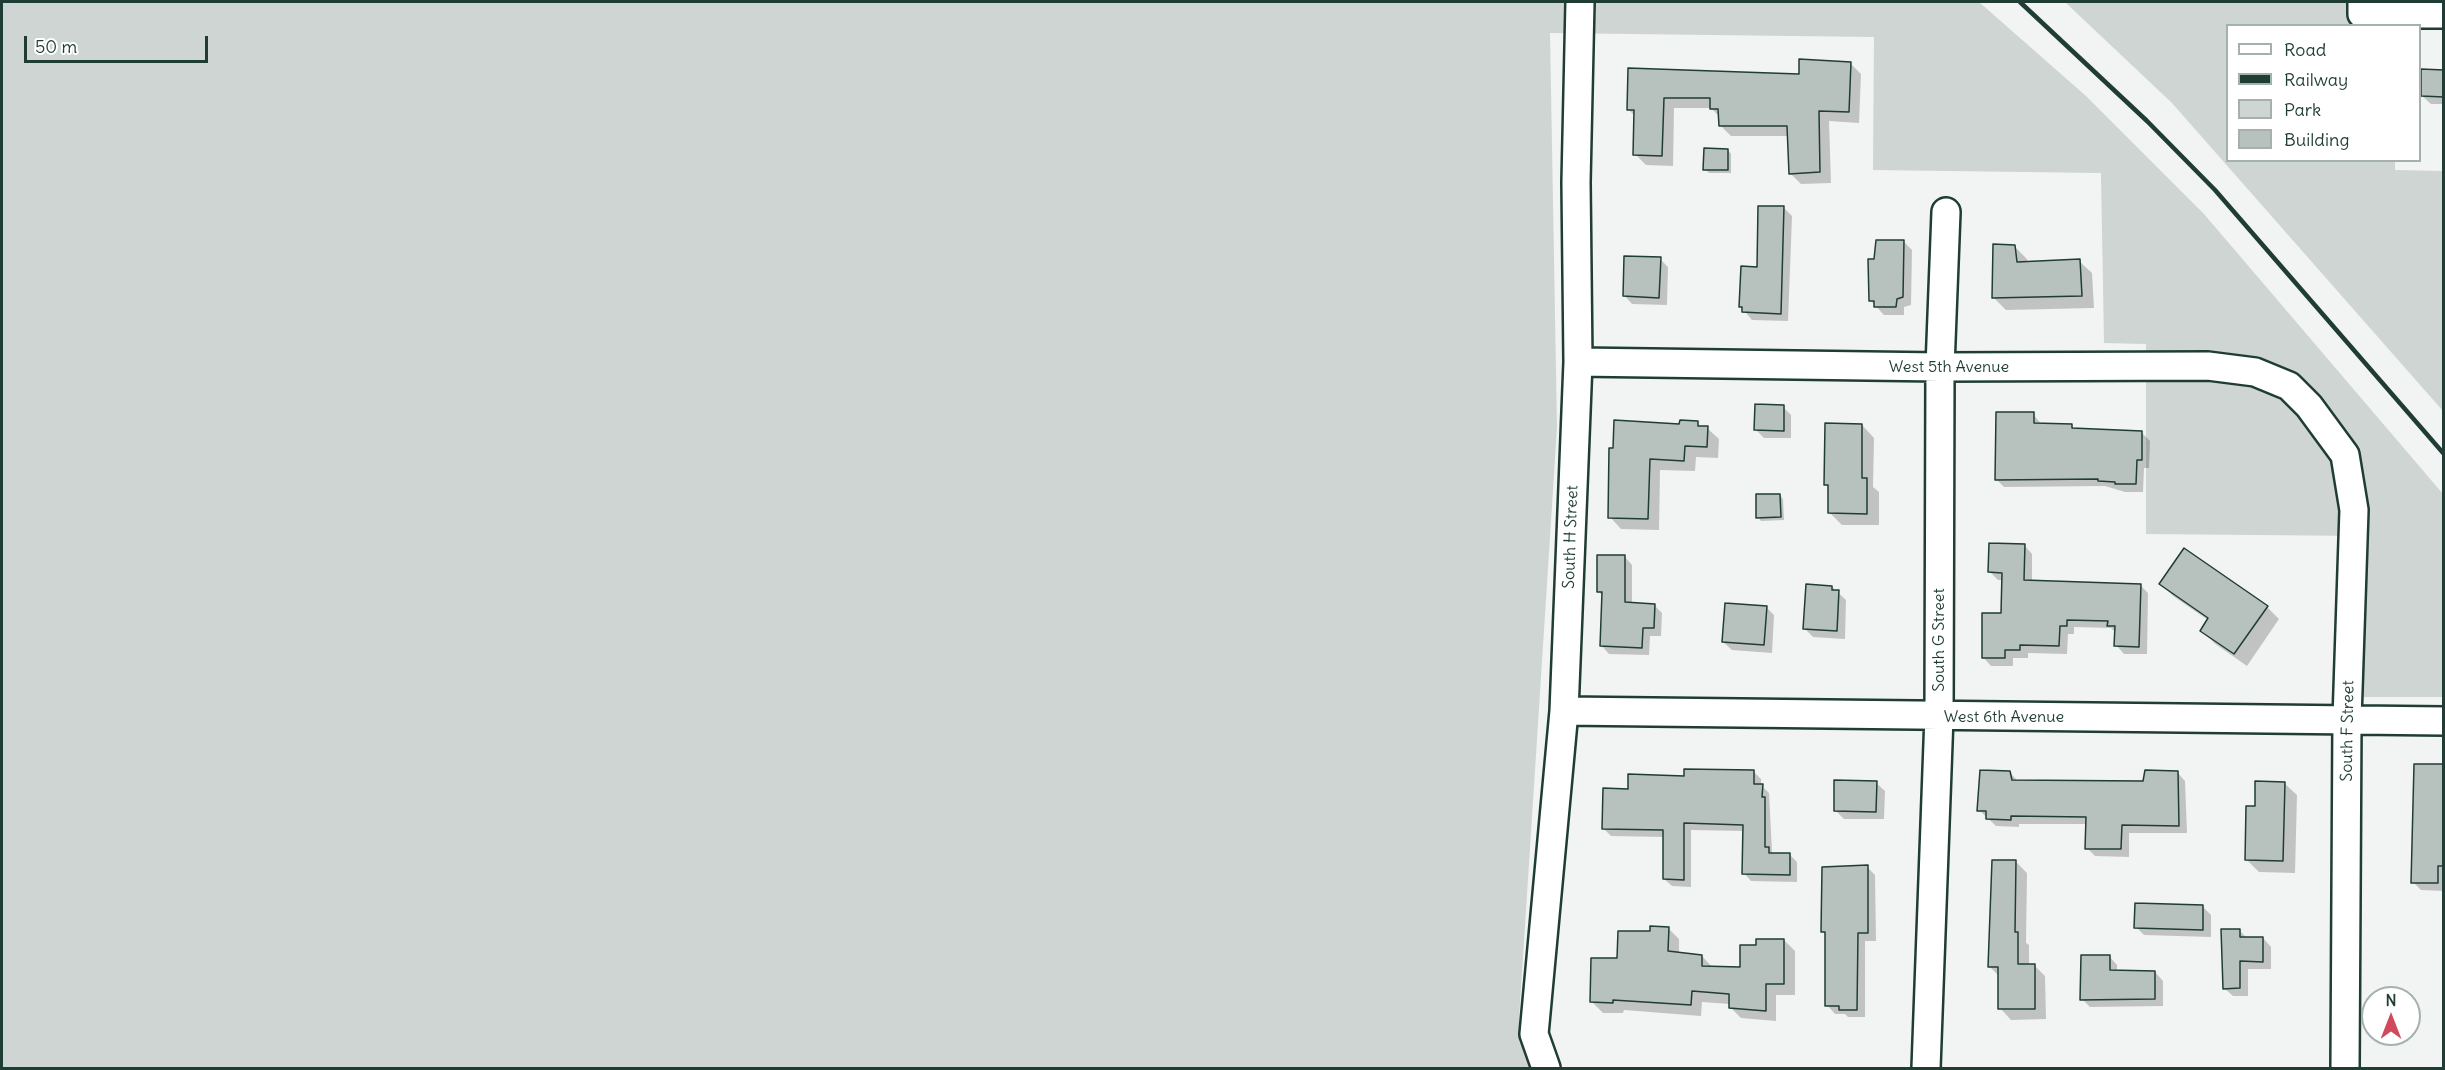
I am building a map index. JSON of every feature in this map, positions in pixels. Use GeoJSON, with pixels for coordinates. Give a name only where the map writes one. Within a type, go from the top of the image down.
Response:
{"type":"FeatureCollection","features":[{"type":"Feature","properties":{"kind":"street","name":"South H Street"},"geometry":{"type":"LineString","coordinates":[[1546,1068],[1534,1034],[1564,711],[1578,362],[1576,182],[1580,2]]}},
{"type":"Feature","properties":{"kind":"street"},"geometry":{"type":"LineString","coordinates":[[2362,8],[2444,14]]}},
{"type":"Feature","properties":{"kind":"street","name":"South G Street"},"geometry":{"type":"LineString","coordinates":[[1926,1068],[1939,716],[1940,367],[1946,212]]}},
{"type":"Feature","properties":{"kind":"street","name":"West 5th Avenue"},"geometry":{"type":"LineString","coordinates":[[1578,362],[1940,367],[2208,366],[2255,372],[2289,386],[2309,406]]}},
{"type":"Feature","properties":{"kind":"street","name":"South F Street"},"geometry":{"type":"LineString","coordinates":[[2309,406],[2345,455],[2354,510],[2347,719],[2345,1068]]}},
{"type":"Feature","properties":{"kind":"street","name":"West 6th Avenue"},"geometry":{"type":"LineString","coordinates":[[1564,711],[2444,721]]}},
{"type":"Feature","properties":{"kind":"green space"},"geometry":{"type":"Polygon","coordinates":[[[2,2],[1979,2],[2086,96],[2204,214],[2443,494],[2443,697],[2363,697],[2367,536],[2146,534],[2146,344],[2104,343],[2101,173],[1873,170],[1874,37],[1550,33],[1557,428],[1519,1019],[1534,1068],[2,1068],[2,2]]]}},
{"type":"Feature","properties":{"kind":"green space"},"geometry":{"type":"Polygon","coordinates":[[[2065,2],[2350,2],[2349,24],[2226,24],[2226,162],[2395,162],[2395,170],[2443,171],[2443,411],[2172,103],[2065,2]]]}},
{"type":"Feature","properties":{"kind":"building"},"geometry":{"type":"Polygon","coordinates":[[[1799,59],[1851,62],[1849,112],[1819,111],[1820,172],[1789,174],[1787,126],[1719,126],[1718,109],[1710,109],[1710,98],[1664,98],[1662,156],[1633,155],[1634,110],[1627,110],[1628,68],[1799,74],[1799,59]]]}},
{"type":"Feature","properties":{"kind":"building"},"geometry":{"type":"Polygon","coordinates":[[[2421,69],[2444,70],[2444,97],[2421,96],[2421,69]]]}},
{"type":"Feature","properties":{"kind":"building"},"geometry":{"type":"Polygon","coordinates":[[[1704,148],[1728,149],[1728,170],[1703,170],[1704,148]]]}},
{"type":"Feature","properties":{"kind":"building"},"geometry":{"type":"Polygon","coordinates":[[[1758,206],[1784,206],[1781,314],[1742,312],[1742,307],[1739,307],[1741,266],[1757,267],[1758,206]]]}},
{"type":"Feature","properties":{"kind":"building"},"geometry":{"type":"Polygon","coordinates":[[[1876,240],[1904,240],[1903,297],[1897,299],[1896,307],[1874,307],[1874,301],[1869,301],[1868,259],[1874,259],[1876,240]]]}},
{"type":"Feature","properties":{"kind":"building"},"geometry":{"type":"Polygon","coordinates":[[[1993,244],[2015,245],[2017,262],[2080,259],[2082,296],[1992,298],[1993,244]]]}},
{"type":"Feature","properties":{"kind":"building"},"geometry":{"type":"Polygon","coordinates":[[[1624,256],[1661,257],[1659,298],[1623,296],[1624,256]]]}},
{"type":"Feature","properties":{"kind":"building"},"geometry":{"type":"Polygon","coordinates":[[[1755,404],[1784,405],[1784,431],[1754,430],[1755,404]]]}},
{"type":"Feature","properties":{"kind":"building"},"geometry":{"type":"Polygon","coordinates":[[[1996,412],[2034,412],[2034,423],[2072,424],[2072,428],[2142,431],[2142,460],[2137,460],[2136,484],[2115,484],[2115,482],[2098,481],[2098,479],[1995,480],[1996,412]]]}},
{"type":"Feature","properties":{"kind":"building"},"geometry":{"type":"Polygon","coordinates":[[[1614,420],[1679,424],[1680,420],[1698,421],[1698,426],[1708,426],[1707,447],[1685,446],[1684,461],[1650,459],[1648,519],[1608,518],[1609,448],[1613,448],[1614,420]]]}},
{"type":"Feature","properties":{"kind":"building"},"geometry":{"type":"Polygon","coordinates":[[[1825,423],[1862,424],[1862,478],[1867,478],[1867,514],[1828,513],[1828,485],[1824,485],[1825,423]]]}},
{"type":"Feature","properties":{"kind":"building"},"geometry":{"type":"Polygon","coordinates":[[[1756,494],[1780,494],[1781,517],[1756,518],[1756,494]]]}},
{"type":"Feature","properties":{"kind":"building"},"geometry":{"type":"Polygon","coordinates":[[[1989,543],[2025,544],[2024,580],[2141,584],[2139,647],[2114,646],[2115,626],[2107,626],[2108,621],[2067,620],[2067,626],[2060,626],[2059,646],[2020,645],[2020,650],[2005,650],[2005,658],[1982,658],[1982,613],[2001,613],[2002,573],[1988,572],[1989,543]]]}},
{"type":"Feature","properties":{"kind":"building"},"geometry":{"type":"Polygon","coordinates":[[[2184,548],[2268,606],[2234,654],[2200,631],[2208,618],[2159,584],[2184,548]]]}},
{"type":"Feature","properties":{"kind":"building"},"geometry":{"type":"Polygon","coordinates":[[[1597,555],[1625,555],[1625,602],[1655,604],[1654,628],[1643,628],[1642,648],[1600,646],[1602,592],[1597,592],[1597,555]]]}},
{"type":"Feature","properties":{"kind":"building"},"geometry":{"type":"Polygon","coordinates":[[[1806,584],[1832,586],[1832,590],[1839,590],[1837,631],[1803,629],[1806,584]]]}},
{"type":"Feature","properties":{"kind":"building"},"geometry":{"type":"Polygon","coordinates":[[[1725,603],[1767,606],[1764,645],[1722,642],[1725,603]]]}},
{"type":"Feature","properties":{"kind":"building"},"geometry":{"type":"Polygon","coordinates":[[[2414,764],[2444,764],[2444,866],[2438,866],[2438,883],[2411,883],[2414,764]]]}},
{"type":"Feature","properties":{"kind":"building"},"geometry":{"type":"Polygon","coordinates":[[[1684,769],[1754,770],[1754,784],[1763,784],[1762,797],[1765,797],[1765,847],[1769,847],[1769,853],[1790,853],[1790,875],[1742,874],[1743,825],[1684,823],[1684,880],[1663,879],[1663,830],[1602,829],[1603,788],[1628,789],[1628,774],[1684,776],[1684,769]]]}},
{"type":"Feature","properties":{"kind":"building"},"geometry":{"type":"Polygon","coordinates":[[[1980,770],[2010,771],[2012,780],[2143,781],[2145,770],[2178,771],[2179,826],[2122,825],[2121,849],[2085,849],[2086,817],[2011,816],[2011,820],[1986,819],[1986,811],[1977,811],[1980,770]]]}},
{"type":"Feature","properties":{"kind":"building"},"geometry":{"type":"Polygon","coordinates":[[[1834,780],[1877,781],[1876,812],[1834,811],[1834,780]]]}},
{"type":"Feature","properties":{"kind":"building"},"geometry":{"type":"Polygon","coordinates":[[[2255,781],[2285,782],[2283,861],[2245,860],[2246,806],[2255,806],[2255,781]]]}},
{"type":"Feature","properties":{"kind":"building"},"geometry":{"type":"Polygon","coordinates":[[[1992,860],[2016,860],[2015,932],[2018,932],[2018,964],[2035,964],[2035,1009],[1998,1009],[1998,967],[1988,967],[1992,860]]]}},
{"type":"Feature","properties":{"kind":"building"},"geometry":{"type":"Polygon","coordinates":[[[1868,865],[1868,933],[1858,933],[1857,1010],[1839,1010],[1839,1006],[1825,1006],[1825,932],[1821,932],[1822,867],[1868,865]]]}},
{"type":"Feature","properties":{"kind":"building"},"geometry":{"type":"Polygon","coordinates":[[[2135,903],[2203,905],[2203,930],[2134,928],[2135,903]]]}},
{"type":"Feature","properties":{"kind":"building"},"geometry":{"type":"Polygon","coordinates":[[[1650,926],[1669,927],[1668,951],[1702,955],[1702,966],[1740,967],[1740,945],[1756,945],[1756,939],[1784,939],[1784,984],[1766,984],[1766,1011],[1729,1008],[1729,994],[1692,991],[1691,1005],[1613,1000],[1613,1003],[1590,1002],[1591,958],[1617,958],[1618,931],[1650,931],[1650,926]]]}},
{"type":"Feature","properties":{"kind":"building"},"geometry":{"type":"Polygon","coordinates":[[[2221,929],[2240,929],[2240,937],[2263,937],[2263,962],[2240,961],[2240,988],[2223,989],[2221,929]]]}},
{"type":"Feature","properties":{"kind":"building"},"geometry":{"type":"Polygon","coordinates":[[[2081,955],[2110,955],[2110,970],[2155,971],[2155,999],[2080,1000],[2081,955]]]}},
{"type":"Feature","properties":{"kind":"railway"},"geometry":{"type":"LineString","coordinates":[[2020,2],[2147,121],[2215,190],[2444,454]]}}]}
